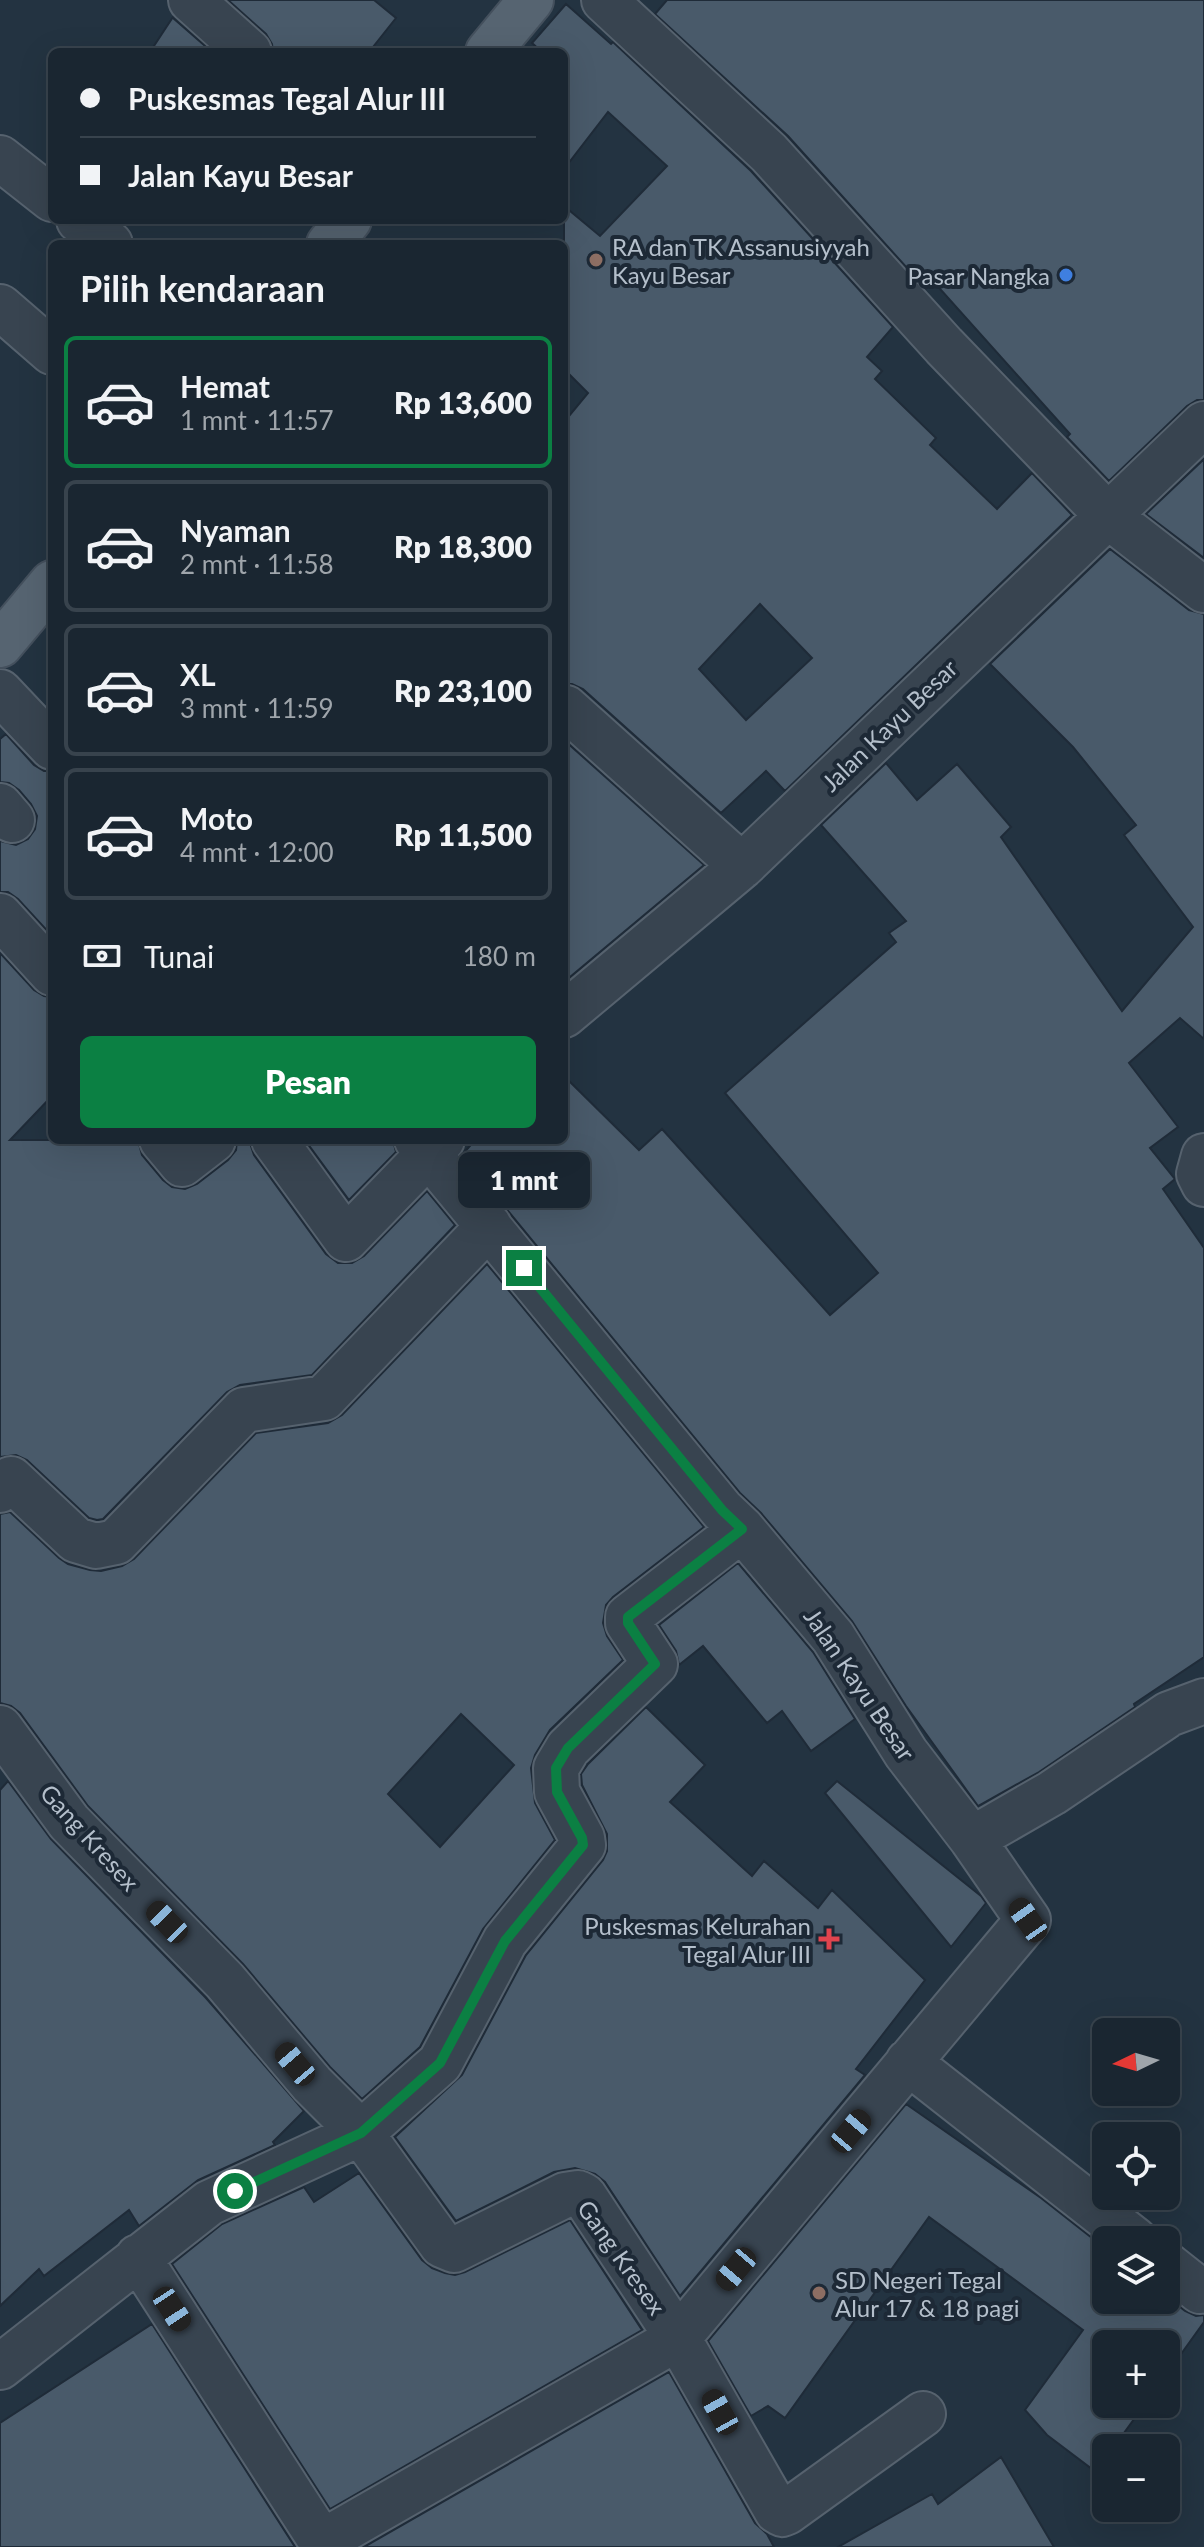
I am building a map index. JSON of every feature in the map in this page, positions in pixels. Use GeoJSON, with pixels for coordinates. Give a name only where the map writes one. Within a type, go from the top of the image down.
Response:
{"type":"FeatureCollection","features":[{"type":"Feature","properties":{"kind":"main road"},"geometry":{"type":"LineString","coordinates":[[490,48],[517,5]]}},
{"type":"Feature","properties":{"kind":"main road"},"geometry":{"type":"LineString","coordinates":[[332,240],[346,224]]}},
{"type":"Feature","properties":{"kind":"main road"},"geometry":{"type":"LineString","coordinates":[[0,645],[48,588]]}},
{"type":"Feature","properties":{"kind":"street"},"geometry":{"type":"LineString","coordinates":[[191,0],[245,48]]}},
{"type":"Feature","properties":{"kind":"street"},"geometry":{"type":"LineString","coordinates":[[604,0],[769,153],[944,346],[1107,515],[1204,590]]}},
{"type":"Feature","properties":{"kind":"street"},"geometry":{"type":"LineString","coordinates":[[0,158],[48,196]]}},
{"type":"Feature","properties":{"kind":"street"},"geometry":{"type":"LineString","coordinates":[[84,224],[105,240]]}},
{"type":"Feature","properties":{"kind":"street"},"geometry":{"type":"LineString","coordinates":[[0,307],[48,349]]}},
{"type":"Feature","properties":{"kind":"street","name":"Jalan Kayu Besar"},"geometry":{"type":"LineString","coordinates":[[568,1012],[742,866],[1204,424]]}},
{"type":"Feature","properties":{"kind":"street"},"geometry":{"type":"LineString","coordinates":[[0,692],[48,743]]}},
{"type":"Feature","properties":{"kind":"street"},"geometry":{"type":"LineString","coordinates":[[568,710],[742,866]]}},
{"type":"Feature","properties":{"kind":"street"},"geometry":{"type":"LineString","coordinates":[[0,916],[48,969]]}},
{"type":"Feature","properties":{"kind":"street"},"geometry":{"type":"LineString","coordinates":[[165,1144],[182,1164],[208,1144]]}},
{"type":"Feature","properties":{"kind":"street"},"geometry":{"type":"LineString","coordinates":[[277,1144],[346,1239],[430,1145]]}},
{"type":"Feature","properties":{"kind":"street","name":"Jalan Kayu Besar"},"geometry":{"type":"LineString","coordinates":[[430,1145],[489,1226],[722,1510],[742,1529],[833,1637],[906,1753],[972,1839],[1028,1920],[908,2062]]}},
{"type":"Feature","properties":{"kind":"street"},"geometry":{"type":"LineString","coordinates":[[1204,1156],[1199,1174],[1204,1184]]}},
{"type":"Feature","properties":{"kind":"street"},"geometry":{"type":"LineString","coordinates":[[0,1490],[11,1479],[76,1540],[96,1546],[116,1542],[244,1410],[324,1398],[489,1226]]}},
{"type":"Feature","properties":{"kind":"street"},"geometry":{"type":"LineString","coordinates":[[0,2367],[209,2203],[361,2133],[440,2063],[505,1941],[583,1845],[557,1792],[556,1768],[568,1748],[655,1664],[628,1623],[628,1617],[742,1529]]}},
{"type":"Feature","properties":{"kind":"street"},"geometry":{"type":"LineString","coordinates":[[972,1839],[1052,1793],[1169,1714],[1204,1701]]}},
{"type":"Feature","properties":{"kind":"street","name":"Gang Kresex"},"geometry":{"type":"LineString","coordinates":[[0,1728],[69,1822],[225,1981],[312,2084],[361,2133],[438,2240],[448,2249],[454,2250],[565,2195],[582,2194],[678,2338],[777,2511],[782,2514],[923,2414]]}},
{"type":"Feature","properties":{"kind":"street"},"geometry":{"type":"LineString","coordinates":[[138,2257],[324,2544],[678,2338],[908,2062],[1117,2226]]}},
{"type":"Feature","properties":{"kind":"street"},"geometry":{"type":"LineString","coordinates":[[1180,2275],[1200,2291]]}},
{"type":"Feature","properties":{"kind":"building"},"geometry":{"type":"Polygon","coordinates":[[[228,0],[374,0],[396,18],[372,48],[272,48],[266,34],[228,0]]]}},
{"type":"Feature","properties":{"kind":"building","name":"Pasar Nangka"},"geometry":{"type":"Polygon","coordinates":[[[667,0],[1204,0],[1204,400],[1187,406],[1109,481],[1067,437],[1070,434],[933,281],[926,289],[788,136],[655,14],[667,0]]]}},
{"type":"Feature","properties":{"kind":"building"},"geometry":{"type":"Polygon","coordinates":[[[566,4],[611,44],[613,42],[751,171],[893,327],[867,357],[882,371],[875,379],[936,438],[930,445],[997,509],[1032,473],[1072,515],[785,791],[766,771],[721,813],[583,689],[568,684],[568,417],[588,393],[568,373],[568,240],[564,240],[564,224],[568,224],[568,209],[600,236],[667,166],[608,112],[568,164],[568,48],[538,48],[532,43],[566,4]],[[760,604],[699,669],[746,720],[812,658],[760,604]]]}},
{"type":"Feature","properties":{"kind":"building"},"geometry":{"type":"Polygon","coordinates":[[[173,17],[207,48],[153,48],[173,17]]]}},
{"type":"Feature","properties":{"kind":"building"},"geometry":{"type":"Polygon","coordinates":[[[1204,459],[1204,558],[1146,514],[1204,459]]]}},
{"type":"Feature","properties":{"kind":"building"},"geometry":{"type":"Polygon","coordinates":[[[1110,549],[1189,610],[1204,614],[1204,1039],[1180,1018],[1129,1063],[1178,1127],[1150,1148],[1175,1179],[1163,1189],[1204,1248],[1204,1657],[1039,1772],[978,1806],[906,1706],[852,1621],[761,1513],[740,1493],[462,1155],[472,1144],[568,1144],[568,1080],[639,1150],[662,1129],[830,1315],[878,1273],[725,1093],[896,942],[889,933],[906,921],[821,825],[886,763],[917,800],[957,764],[1011,827],[1001,837],[1122,1011],[1193,927],[1124,835],[1136,825],[1073,747],[990,664],[1110,549]]]}},
{"type":"Feature","properties":{"kind":"building"},"geometry":{"type":"Polygon","coordinates":[[[6,734],[34,765],[48,771],[48,932],[18,899],[8,892],[0,892],[0,841],[16,845],[28,839],[35,829],[37,816],[19,790],[9,783],[0,782],[0,739],[6,734]]]}},
{"type":"Feature","properties":{"kind":"building"},"geometry":{"type":"Polygon","coordinates":[[[568,744],[704,865],[568,979],[568,744]]]}},
{"type":"Feature","properties":{"kind":"building"},"geometry":{"type":"Polygon","coordinates":[[[0,953],[34,990],[48,996],[48,1100],[10,1140],[48,1140],[48,1144],[139,1144],[142,1155],[163,1180],[172,1187],[185,1189],[197,1184],[228,1160],[237,1144],[250,1144],[254,1155],[326,1254],[338,1263],[352,1263],[364,1256],[427,1191],[455,1225],[312,1375],[240,1385],[227,1392],[103,1519],[89,1518],[27,1460],[16,1455],[0,1457],[0,953]]]}},
{"type":"Feature","properties":{"kind":"building"},"geometry":{"type":"Polygon","coordinates":[[[308,1144],[394,1144],[396,1152],[349,1200],[308,1144]]]}},
{"type":"Feature","properties":{"kind":"building"},"geometry":{"type":"Polygon","coordinates":[[[487,1264],[704,1527],[606,1605],[603,1623],[607,1636],[623,1660],[550,1730],[531,1768],[535,1803],[555,1840],[483,1929],[420,2047],[362,2099],[330,2067],[243,1964],[88,1806],[20,1713],[0,1703],[0,1514],[10,1512],[68,1564],[101,1571],[122,1566],[134,1559],[256,1433],[328,1423],[342,1415],[487,1264]],[[461,1714],[388,1794],[440,1847],[514,1765],[461,1714]]]}},
{"type":"Feature","properties":{"kind":"building"},"geometry":{"type":"Polygon","coordinates":[[[738,1563],[813,1652],[855,1719],[811,1751],[782,1711],[767,1723],[703,1646],[679,1665],[676,1651],[659,1625],[738,1563]]]}},
{"type":"Feature","properties":{"kind":"building"},"geometry":{"type":"Polygon","coordinates":[[[646,1707],[705,1765],[670,1802],[752,1876],[764,1861],[818,1908],[832,1890],[925,1980],[856,2069],[865,2075],[680,2296],[605,2182],[595,2174],[575,2168],[554,2172],[456,2221],[395,2137],[462,2075],[526,1955],[603,1860],[607,1851],[607,1834],[582,1785],[581,1774],[646,1707]]]}},
{"type":"Feature","properties":{"kind":"building"},"geometry":{"type":"Polygon","coordinates":[[[8,1781],[51,1839],[206,1998],[304,2111],[273,2142],[275,2145],[198,2180],[139,2226],[129,2210],[44,2276],[39,2269],[0,2306],[0,1790],[8,1781]]]}},
{"type":"Feature","properties":{"kind":"building"},"geometry":{"type":"Polygon","coordinates":[[[837,1781],[986,1903],[951,1947],[825,1793],[837,1781]]]}},
{"type":"Feature","properties":{"kind":"building","name":"SD Negeri Tegal Alur 17 & 18 pagi"},"geometry":{"type":"Polygon","coordinates":[[[906,2104],[1041,2198],[1092,2238],[1092,2314],[1180,2314],[1180,2307],[1196,2316],[1204,2315],[1204,2322],[1180,2355],[1180,2330],[1092,2330],[1092,2418],[1135,2418],[1123,2434],[1092,2434],[1092,2469],[1047,2435],[1025,2410],[1083,2330],[929,2217],[785,2418],[768,2406],[751,2416],[708,2341],[906,2104]]]}},
{"type":"Feature","properties":{"kind":"building"},"geometry":{"type":"Polygon","coordinates":[[[359,2173],[422,2260],[445,2273],[455,2275],[465,2272],[570,2220],[642,2330],[330,2509],[172,2264],[222,2224],[304,2187],[314,2202],[359,2173]]]}},
{"type":"Feature","properties":{"kind":"building"},"geometry":{"type":"Polygon","coordinates":[[[152,2324],[295,2547],[0,2547],[0,2423],[152,2324]]]}},
{"type":"Feature","properties":{"kind":"building"},"geometry":{"type":"Polygon","coordinates":[[[669,2372],[755,2523],[767,2534],[774,2547],[364,2547],[669,2372]]]}},
{"type":"Feature","properties":{"kind":"building"},"geometry":{"type":"Polygon","coordinates":[[[1001,2457],[1054,2547],[838,2547],[932,2494],[938,2504],[1001,2457]]]}},
{"type":"Feature","properties":{"kind":"place","name":"RA dan TK Assanusiyyah Kayu Besar"},"geometry":{"type":"Point","coordinates":[596,260]}},
{"type":"Feature","properties":{"kind":"place","name":"Pasar Nangka"},"geometry":{"type":"Point","coordinates":[1066,275]}},
{"type":"Feature","properties":{"kind":"place","name":"Puskesmas Kelurahan Tegal Alur III"},"geometry":{"type":"Point","coordinates":[829,1939]}},
{"type":"Feature","properties":{"kind":"place","name":"SD Negeri Tegal Alur 17 & 18 pagi"},"geometry":{"type":"Point","coordinates":[819,2293]}},
{"type":"Feature","properties":{"kind":"route"},"geometry":{"type":"LineString","coordinates":[[235,2191],[361,2133],[440,2063],[505,1941],[583,1845],[557,1792],[556,1768],[568,1748],[655,1664],[628,1623],[628,1617],[742,1529],[722,1510],[524,1268]]}}]}
